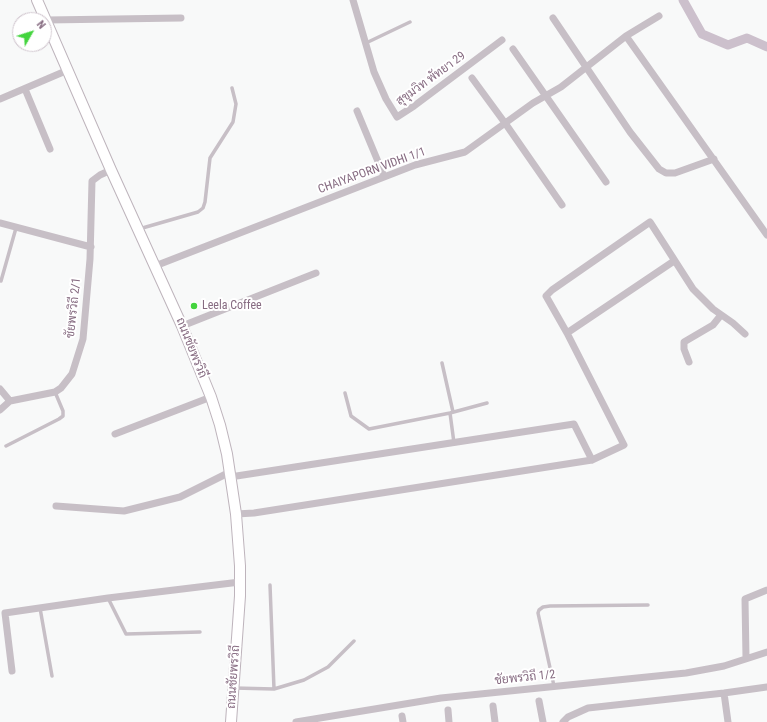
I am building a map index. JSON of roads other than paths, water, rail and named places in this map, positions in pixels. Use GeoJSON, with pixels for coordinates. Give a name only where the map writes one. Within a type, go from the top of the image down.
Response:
{"type":"FeatureCollection","features":[{"type":"Feature","properties":{"kind":"main road","name":"ถนนชัยพรวิถี"},"geometry":{"type":"LineString","coordinates":[[37,0],[42,12]]}},
{"type":"Feature","properties":{"kind":"main road","name":"ถนนชัยพรวิถี"},"geometry":{"type":"LineString","coordinates":[[52,34],[111,170],[182,326],[211,397],[220,425],[236,514],[240,582],[231,722]]}},
{"type":"Feature","properties":{"kind":"street","name":"สุขุมวิท พัทยา 29"},"geometry":{"type":"LineString","coordinates":[[353,0],[374,72],[386,99],[397,118],[502,40]]}},
{"type":"Feature","properties":{"kind":"street","name":"CHAIYAPORN VIDHI 1/1"},"geometry":{"type":"LineString","coordinates":[[155,266],[415,164],[465,152],[546,95],[561,87],[626,36],[659,16]]}},
{"type":"Feature","properties":{"kind":"street"},"geometry":{"type":"LineString","coordinates":[[52,20],[181,18]]}},
{"type":"Feature","properties":{"kind":"street"},"geometry":{"type":"LineString","coordinates":[[553,18],[630,132],[659,169],[666,173],[674,173],[714,159]]}},
{"type":"Feature","properties":{"kind":"street"},"geometry":{"type":"LineString","coordinates":[[626,36],[767,235]]}},
{"type":"Feature","properties":{"kind":"street"},"geometry":{"type":"LineString","coordinates":[[513,49],[606,182]]}},
{"type":"Feature","properties":{"kind":"street"},"geometry":{"type":"LineString","coordinates":[[0,99],[68,70]]}},
{"type":"Feature","properties":{"kind":"street"},"geometry":{"type":"LineString","coordinates":[[472,78],[562,205]]}},
{"type":"Feature","properties":{"kind":"street"},"geometry":{"type":"LineString","coordinates":[[25,89],[50,149]]}},
{"type":"Feature","properties":{"kind":"street"},"geometry":{"type":"LineString","coordinates":[[357,111],[384,176]]}},
{"type":"Feature","properties":{"kind":"street","name":"ชัยพรวิถี 2/1"},"geometry":{"type":"LineString","coordinates":[[55,392],[61,388],[72,374],[83,339],[91,247],[92,181],[111,170]]}},
{"type":"Feature","properties":{"kind":"street"},"geometry":{"type":"LineString","coordinates":[[236,514],[254,513],[592,460],[624,444],[567,333],[546,296],[552,290],[650,222],[693,289],[721,315],[745,334]]}},
{"type":"Feature","properties":{"kind":"street"},"geometry":{"type":"LineString","coordinates":[[0,224],[91,247]]}},
{"type":"Feature","properties":{"kind":"street"},"geometry":{"type":"LineString","coordinates":[[567,333],[674,261]]}},
{"type":"Feature","properties":{"kind":"street"},"geometry":{"type":"LineString","coordinates":[[182,326],[316,273]]}},
{"type":"Feature","properties":{"kind":"street"},"geometry":{"type":"LineString","coordinates":[[689,362],[684,349],[684,342],[713,325],[721,315]]}},
{"type":"Feature","properties":{"kind":"street"},"geometry":{"type":"LineString","coordinates":[[0,389],[10,401]]}},
{"type":"Feature","properties":{"kind":"street"},"geometry":{"type":"LineString","coordinates":[[0,410],[10,401],[55,392]]}},
{"type":"Feature","properties":{"kind":"street"},"geometry":{"type":"LineString","coordinates":[[115,434],[211,397]]}},
{"type":"Feature","properties":{"kind":"street"},"geometry":{"type":"LineString","coordinates":[[56,506],[124,511],[180,497],[230,475],[574,424],[592,460]]}},
{"type":"Feature","properties":{"kind":"street"},"geometry":{"type":"LineString","coordinates":[[12,671],[5,613],[108,598],[240,582]]}},
{"type":"Feature","properties":{"kind":"street"},"geometry":{"type":"LineString","coordinates":[[746,658],[746,599],[767,590]]}},
{"type":"Feature","properties":{"kind":"street","name":"ชัยพรวิถี 1/2"},"geometry":{"type":"LineString","coordinates":[[296,722],[441,698],[686,673],[724,666],[767,652]]}},
{"type":"Feature","properties":{"kind":"street"},"geometry":{"type":"LineString","coordinates":[[563,722],[568,717],[588,708],[767,687]]}},
{"type":"Feature","properties":{"kind":"street"},"geometry":{"type":"LineString","coordinates":[[724,693],[728,722]]}},
{"type":"Feature","properties":{"kind":"street"},"geometry":{"type":"LineString","coordinates":[[539,701],[543,722]]}},
{"type":"Feature","properties":{"kind":"street"},"geometry":{"type":"LineString","coordinates":[[493,706],[495,722]]}},
{"type":"Feature","properties":{"kind":"street"},"geometry":{"type":"LineString","coordinates":[[448,710],[449,722]]}},
{"type":"Feature","properties":{"kind":"lane"},"geometry":{"type":"LineString","coordinates":[[366,43],[410,22]]}},
{"type":"Feature","properties":{"kind":"lane"},"geometry":{"type":"LineString","coordinates":[[138,229],[198,212],[203,208],[210,158],[233,122],[236,104],[232,88]]}},
{"type":"Feature","properties":{"kind":"lane"},"geometry":{"type":"LineString","coordinates":[[1,281],[16,228]]}},
{"type":"Feature","properties":{"kind":"lane"},"geometry":{"type":"LineString","coordinates":[[442,362],[451,412],[454,442]]}},
{"type":"Feature","properties":{"kind":"lane"},"geometry":{"type":"LineString","coordinates":[[6,446],[63,416],[63,411],[55,392]]}},
{"type":"Feature","properties":{"kind":"lane"},"geometry":{"type":"LineString","coordinates":[[345,394],[351,416],[369,429],[487,403]]}},
{"type":"Feature","properties":{"kind":"lane"},"geometry":{"type":"LineString","coordinates":[[270,585],[274,689]]}},
{"type":"Feature","properties":{"kind":"lane"},"geometry":{"type":"LineString","coordinates":[[108,598],[126,634],[200,632]]}},
{"type":"Feature","properties":{"kind":"lane"},"geometry":{"type":"LineString","coordinates":[[554,686],[538,614],[539,610],[543,607],[550,606],[648,605]]}},
{"type":"Feature","properties":{"kind":"lane"},"geometry":{"type":"LineString","coordinates":[[40,608],[52,676]]}},
{"type":"Feature","properties":{"kind":"lane"},"geometry":{"type":"LineString","coordinates":[[234,688],[274,689],[304,680],[328,667],[354,641]]}},
{"type":"Feature","properties":{"kind":"waterway"},"geometry":{"type":"LineString","coordinates":[[683,0],[702,34],[728,45],[747,38],[767,47]]}},
{"type":"Feature","properties":{"kind":"place","name":"Leela Coffee"},"geometry":{"type":"Point","coordinates":[194,306]}}]}
